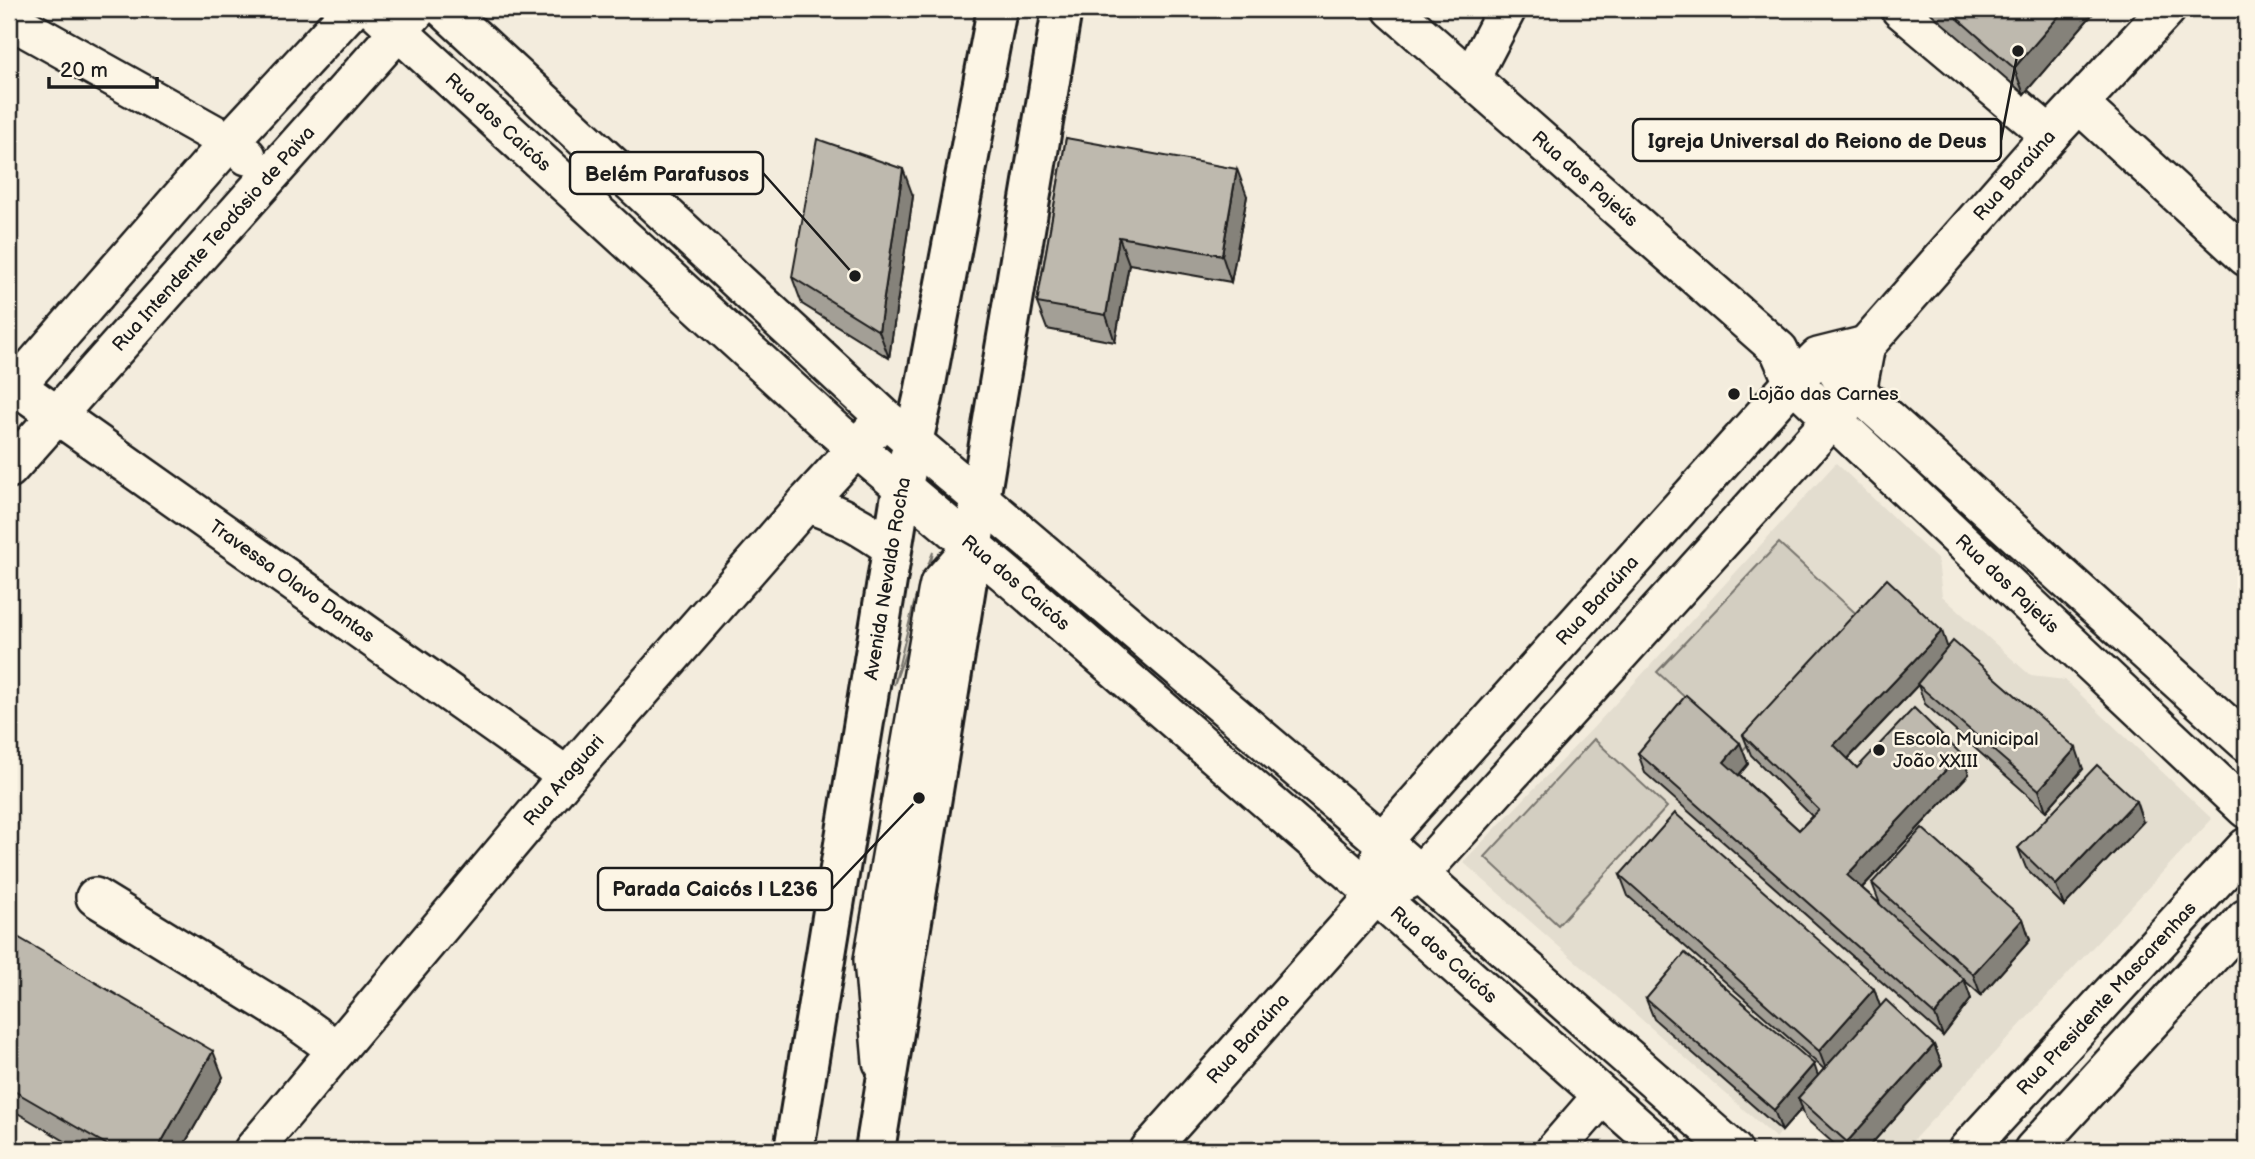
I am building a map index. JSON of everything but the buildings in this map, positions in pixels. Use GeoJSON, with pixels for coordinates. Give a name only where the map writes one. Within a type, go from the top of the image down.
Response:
{"type":"FeatureCollection","features":[{"type":"Feature","properties":{"kind":"highway","name":"Avenida Nevaldo Rocha"},"geometry":{"type":"LineString","coordinates":[[794,1150],[902,489],[927,381],[997,9]]}},
{"type":"Feature","properties":{"kind":"highway"},"geometry":{"type":"LineString","coordinates":[[875,1150],[1062,9]]}},
{"type":"Feature","properties":{"kind":"street"},"geometry":{"type":"LineString","coordinates":[[12,390],[229,142],[352,9]]}},
{"type":"Feature","properties":{"kind":"street"},"geometry":{"type":"LineString","coordinates":[[444,9],[884,417],[1382,841],[1733,1150]]}},
{"type":"Feature","properties":{"kind":"street","name":"Rua dos Pajeús"},"geometry":{"type":"LineString","coordinates":[[1392,9],[1797,363],[1857,392],[2246,742]]}},
{"type":"Feature","properties":{"kind":"street"},"geometry":{"type":"LineString","coordinates":[[1471,78],[1507,9]]}},
{"type":"Feature","properties":{"kind":"street"},"geometry":{"type":"LineString","coordinates":[[1900,9],[2050,135]]}},
{"type":"Feature","properties":{"kind":"street","name":"Rua Baraúna"},"geometry":{"type":"LineString","coordinates":[[1866,345],[2050,135],[2166,9]]}},
{"type":"Feature","properties":{"kind":"street","name":"Rua Intendente Teodósio de Paiva"},"geometry":{"type":"LineString","coordinates":[[10,464],[57,415],[270,173],[397,16]]}},
{"type":"Feature","properties":{"kind":"street","name":"Rua dos Caicós"},"geometry":{"type":"LineString","coordinates":[[397,16],[856,449],[1376,895],[1664,1150]]}},
{"type":"Feature","properties":{"kind":"street"},"geometry":{"type":"LineString","coordinates":[[9,19],[229,142],[270,173]]}},
{"type":"Feature","properties":{"kind":"street"},"geometry":{"type":"LineString","coordinates":[[2079,104],[2246,257]]}},
{"type":"Feature","properties":{"kind":"street"},"geometry":{"type":"LineString","coordinates":[[1797,363],[1866,345],[1857,392]]}},
{"type":"Feature","properties":{"kind":"street","name":"Rua dos Pajeús"},"geometry":{"type":"LineString","coordinates":[[1797,363],[1832,419],[2246,809]]}},
{"type":"Feature","properties":{"kind":"street","name":"Rua Baraúna"},"geometry":{"type":"LineString","coordinates":[[1382,841],[1797,363]]}},
{"type":"Feature","properties":{"kind":"street","name":"Travessa Olavo Dantas"},"geometry":{"type":"LineString","coordinates":[[12,390],[57,415],[567,776]]}},
{"type":"Feature","properties":{"kind":"street","name":"Rua Baraúna"},"geometry":{"type":"LineString","coordinates":[[1149,1150],[1376,895],[1420,874],[1857,392]]}},
{"type":"Feature","properties":{"kind":"street","name":"Rua Araguari"},"geometry":{"type":"LineString","coordinates":[[253,1150],[567,776],[884,417]]}},
{"type":"Feature","properties":{"kind":"street"},"geometry":{"type":"LineString","coordinates":[[806,503],[840,515],[892,548]]}},
{"type":"Feature","properties":{"kind":"street"},"geometry":{"type":"LineString","coordinates":[[1376,895],[1382,841]]}},
{"type":"Feature","properties":{"kind":"street","name":"Rua Presidente Mascarenhas"},"geometry":{"type":"LineString","coordinates":[[1967,1150],[2246,847]]}},
{"type":"Feature","properties":{"kind":"street"},"geometry":{"type":"LineString","coordinates":[[95,897],[294,1019],[337,1051]]}},
{"type":"Feature","properties":{"kind":"street"},"geometry":{"type":"LineString","coordinates":[[2033,1150],[2246,918]]}},
{"type":"Feature","properties":{"kind":"street"},"geometry":{"type":"LineString","coordinates":[[1555,1150],[1601,1097]]}},
{"type":"Feature","properties":{"kind":"shaded area","name":"Escola Municipal João XXIII"},"geometry":{"type":"Polygon","coordinates":[[[1836,463],[1938,560],[1942,596],[2031,676],[2065,680],[2212,819],[1904,1150],[1841,1150],[1798,1112],[1776,1138],[1463,862],[1593,728],[1836,463]]]}},
{"type":"Feature","properties":{"kind":"shaded area"},"geometry":{"type":"Polygon","coordinates":[[[1779,543],[1862,619],[1743,750],[1657,672],[1779,543]]]}},
{"type":"Feature","properties":{"kind":"shaded area"},"geometry":{"type":"Polygon","coordinates":[[[933,552],[922,607],[894,685],[915,599],[933,552]]]}},
{"type":"Feature","properties":{"kind":"shaded area"},"geometry":{"type":"Polygon","coordinates":[[[1594,739],[1667,807],[1558,925],[1485,857],[1594,739]]]}},
{"type":"Feature","properties":{"kind":"place","name":"Igreja Universal do Reiono de Deus"},"geometry":{"type":"Point","coordinates":[2018,51]}},
{"type":"Feature","properties":{"kind":"place","name":"Belém Parafusos"},"geometry":{"type":"Point","coordinates":[855,276]}},
{"type":"Feature","properties":{"kind":"place","name":"Lojão das Carnes"},"geometry":{"type":"Point","coordinates":[1734,394]}},
{"type":"Feature","properties":{"kind":"place","name":"Escola Municipal João XXIII"},"geometry":{"type":"Point","coordinates":[1879,750]}},
{"type":"Feature","properties":{"kind":"place","name":"Parada Caicós | L236"},"geometry":{"type":"Point","coordinates":[919,798]}}]}
